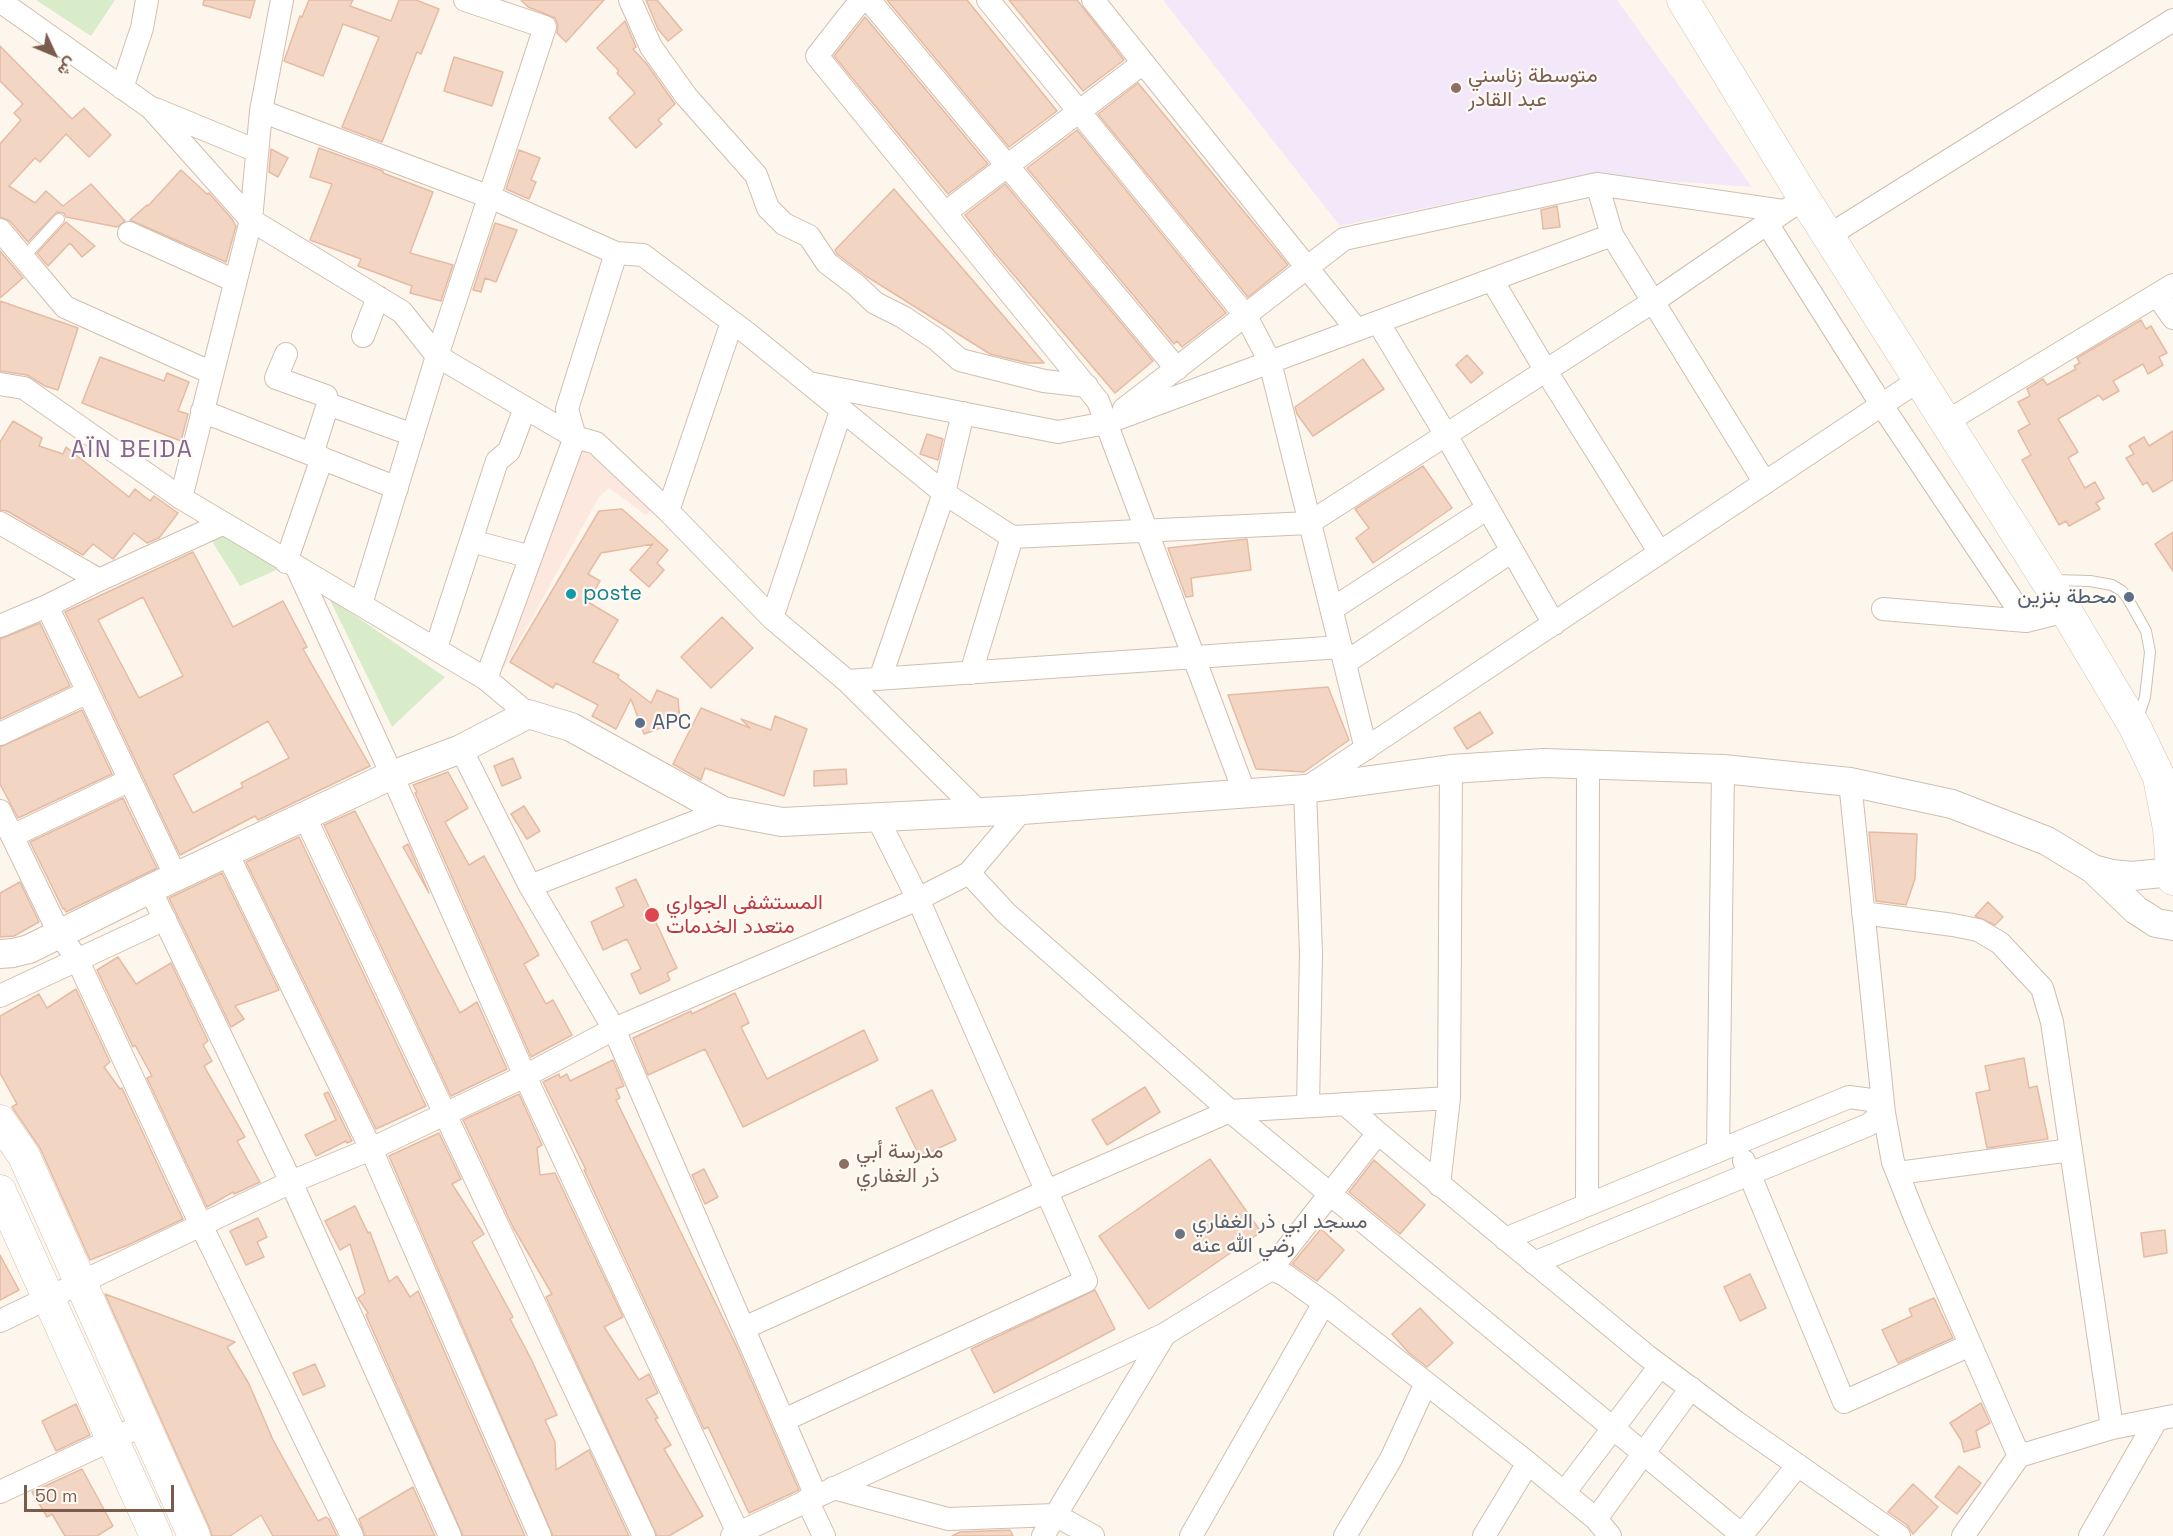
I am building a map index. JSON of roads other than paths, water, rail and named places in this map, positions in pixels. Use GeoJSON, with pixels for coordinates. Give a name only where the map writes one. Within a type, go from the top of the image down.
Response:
{"type":"FeatureCollection","features":[{"type":"Feature","properties":{"kind":"main road"},"geometry":{"type":"LineString","coordinates":[[1683,0],[1785,211],[1828,236],[2047,580],[2135,727],[2159,777],[2169,829],[2173,879]]}},
{"type":"Feature","properties":{"kind":"main road"},"geometry":{"type":"LineString","coordinates":[[0,1121],[24,1156],[194,1536]]}},
{"type":"Feature","properties":{"kind":"main road"},"geometry":{"type":"LineString","coordinates":[[0,1191],[156,1536]]}},
{"type":"Feature","properties":{"kind":"street"},"geometry":{"type":"LineString","coordinates":[[122,88],[142,27],[147,0]]}},
{"type":"Feature","properties":{"kind":"street"},"geometry":{"type":"LineString","coordinates":[[181,498],[251,220],[261,111],[282,0]]}},
{"type":"Feature","properties":{"kind":"street"},"geometry":{"type":"LineString","coordinates":[[361,604],[436,356],[545,27],[465,0]]}},
{"type":"Feature","properties":{"kind":"street"},"geometry":{"type":"LineString","coordinates":[[630,0],[651,47],[686,96],[756,175],[768,208],[784,224],[808,236],[827,263],[875,303],[903,317],[960,360],[1044,381],[1072,383],[1087,387]]}},
{"type":"Feature","properties":{"kind":"street"},"geometry":{"type":"LineString","coordinates":[[861,0],[817,56],[1098,401],[1245,794]]}},
{"type":"Feature","properties":{"kind":"street"},"geometry":{"type":"LineString","coordinates":[[869,0],[1177,369]]}},
{"type":"Feature","properties":{"kind":"street"},"geometry":{"type":"LineString","coordinates":[[988,0],[1246,316],[1270,362],[1366,749]]}},
{"type":"Feature","properties":{"kind":"street"},"geometry":{"type":"LineString","coordinates":[[1093,0],[1308,268],[1368,326],[1446,435],[1554,624]]}},
{"type":"Feature","properties":{"kind":"street"},"geometry":{"type":"LineString","coordinates":[[0,1],[151,108],[257,151]]}},
{"type":"Feature","properties":{"kind":"street"},"geometry":{"type":"LineString","coordinates":[[1828,236],[2173,20]]}},
{"type":"Feature","properties":{"kind":"street"},"geometry":{"type":"LineString","coordinates":[[945,213],[1143,63]]}},
{"type":"Feature","properties":{"kind":"street"},"geometry":{"type":"LineString","coordinates":[[151,108],[251,220],[402,312],[436,356],[575,437],[596,443],[668,511],[771,618],[847,681],[980,812]]}},
{"type":"Feature","properties":{"kind":"street"},"geometry":{"type":"LineString","coordinates":[[261,111],[490,196],[616,253],[643,255],[732,322],[944,493],[1012,537],[1309,523],[1654,301],[1785,211]]}},
{"type":"Feature","properties":{"kind":"street"},"geometry":{"type":"LineString","coordinates":[[1106,423],[1344,239],[1597,184],[1785,211]]}},
{"type":"Feature","properties":{"kind":"street"},"geometry":{"type":"LineString","coordinates":[[1597,184],[1612,235],[1765,483]]}},
{"type":"Feature","properties":{"kind":"street"},"geometry":{"type":"LineString","coordinates":[[1785,211],[1881,404],[2025,621]]}},
{"type":"Feature","properties":{"kind":"street"},"geometry":{"type":"LineString","coordinates":[[0,230],[65,307],[212,373]]}},
{"type":"Feature","properties":{"kind":"street"},"geometry":{"type":"LineString","coordinates":[[129,233],[236,281]]}},
{"type":"Feature","properties":{"kind":"street"},"geometry":{"type":"LineString","coordinates":[[807,382],[1058,432],[1106,423],[1612,235]]}},
{"type":"Feature","properties":{"kind":"street"},"geometry":{"type":"LineString","coordinates":[[486,679],[575,437],[567,410],[616,253]]}},
{"type":"Feature","properties":{"kind":"street"},"geometry":{"type":"LineString","coordinates":[[1492,280],[1660,553]]}},
{"type":"Feature","properties":{"kind":"street"},"geometry":{"type":"LineString","coordinates":[[1946,422],[2165,290],[2173,318]]}},
{"type":"Feature","properties":{"kind":"street"},"geometry":{"type":"LineString","coordinates":[[363,336],[378,297]]}},
{"type":"Feature","properties":{"kind":"street"},"geometry":{"type":"LineString","coordinates":[[668,511],[732,322]]}},
{"type":"Feature","properties":{"kind":"street"},"geometry":{"type":"LineString","coordinates":[[286,354],[276,378],[326,396],[328,404],[291,565],[392,775],[525,1076],[735,1535],[1165,1334],[1271,1269],[1378,1133]]}},
{"type":"Feature","properties":{"kind":"street"},"geometry":{"type":"LineString","coordinates":[[1305,789],[1919,380]]}},
{"type":"Feature","properties":{"kind":"street"},"geometry":{"type":"LineString","coordinates":[[0,384],[24,388],[181,498],[486,679],[528,714],[571,727],[723,811],[782,822],[1022,810],[1305,789],[1451,769],[1544,763],[1723,769],[1850,782],[1952,804],[2048,841],[2093,868],[2136,910],[2156,923],[2173,926]]}},
{"type":"Feature","properties":{"kind":"street"},"geometry":{"type":"LineString","coordinates":[[328,404],[413,435]]}},
{"type":"Feature","properties":{"kind":"street"},"geometry":{"type":"LineString","coordinates":[[436,648],[497,461],[509,451],[525,408]]}},
{"type":"Feature","properties":{"kind":"street"},"geometry":{"type":"LineString","coordinates":[[202,411],[397,488]]}},
{"type":"Feature","properties":{"kind":"street"},"geometry":{"type":"LineString","coordinates":[[771,618],[841,411]]}},
{"type":"Feature","properties":{"kind":"street"},"geometry":{"type":"LineString","coordinates":[[880,679],[944,493],[963,413]]}},
{"type":"Feature","properties":{"kind":"street"},"geometry":{"type":"LineString","coordinates":[[1332,609],[1488,508]]}},
{"type":"Feature","properties":{"kind":"street"},"geometry":{"type":"LineString","coordinates":[[0,523],[99,580]]}},
{"type":"Feature","properties":{"kind":"street"},"geometry":{"type":"LineString","coordinates":[[0,626],[222,524]]}},
{"type":"Feature","properties":{"kind":"street"},"geometry":{"type":"LineString","coordinates":[[971,673],[1012,537]]}},
{"type":"Feature","properties":{"kind":"street"},"geometry":{"type":"LineString","coordinates":[[471,541],[531,557]]}},
{"type":"Feature","properties":{"kind":"street"},"geometry":{"type":"LineString","coordinates":[[847,681],[1193,658],[1343,655],[1512,551]]}},
{"type":"Feature","properties":{"kind":"street"},"geometry":{"type":"LineString","coordinates":[[47,606],[176,877]]}},
{"type":"Feature","properties":{"kind":"street"},"geometry":{"type":"LineString","coordinates":[[1883,609],[2025,621],[2066,611]]}},
{"type":"Feature","properties":{"kind":"street"},"geometry":{"type":"LineString","coordinates":[[0,734],[88,692]]}},
{"type":"Feature","properties":{"kind":"street"},"geometry":{"type":"LineString","coordinates":[[0,954],[29,949],[60,935],[150,889],[392,775],[461,749],[528,714]]}},
{"type":"Feature","properties":{"kind":"street"},"geometry":{"type":"LineString","coordinates":[[461,749],[530,886],[614,1029],[784,1420],[819,1494],[824,1536]]}},
{"type":"Feature","properties":{"kind":"street"},"geometry":{"type":"LineString","coordinates":[[1587,1205],[1588,765]]}},
{"type":"Feature","properties":{"kind":"street"},"geometry":{"type":"LineString","coordinates":[[1439,1185],[1449,1098],[1451,769]]}},
{"type":"Feature","properties":{"kind":"street"},"geometry":{"type":"LineString","coordinates":[[1723,769],[1728,1147],[1749,1174],[1844,1402],[1970,1345]]}},
{"type":"Feature","properties":{"kind":"street"},"geometry":{"type":"LineString","coordinates":[[12,836],[130,780]]}},
{"type":"Feature","properties":{"kind":"street"},"geometry":{"type":"LineString","coordinates":[[1850,782],[1884,1113],[1893,1162],[2019,1456]]}},
{"type":"Feature","properties":{"kind":"street"},"geometry":{"type":"LineString","coordinates":[[1305,789],[1311,953],[1308,1106]]}},
{"type":"Feature","properties":{"kind":"street"},"geometry":{"type":"LineString","coordinates":[[0,1321],[291,1182],[371,1149],[525,1076],[614,1029],[918,899],[969,873],[1022,810]]}},
{"type":"Feature","properties":{"kind":"street"},"geometry":{"type":"LineString","coordinates":[[0,811],[60,935],[77,959],[201,1225],[352,1536]]}},
{"type":"Feature","properties":{"kind":"street"},"geometry":{"type":"LineString","coordinates":[[530,886],[723,811]]}},
{"type":"Feature","properties":{"kind":"street"},"geometry":{"type":"LineString","coordinates":[[305,817],[644,1536]]}},
{"type":"Feature","properties":{"kind":"street"},"geometry":{"type":"LineString","coordinates":[[784,1420],[1086,1281],[918,899],[877,817]]}},
{"type":"Feature","properties":{"kind":"street"},"geometry":{"type":"LineString","coordinates":[[227,853],[371,1149],[540,1536]]}},
{"type":"Feature","properties":{"kind":"street"},"geometry":{"type":"LineString","coordinates":[[2093,868],[2112,874],[2132,876],[2172,872]]}},
{"type":"Feature","properties":{"kind":"street"},"geometry":{"type":"LineString","coordinates":[[969,873],[1006,913],[1230,1111],[1742,1535],[1798,1465]]}},
{"type":"Feature","properties":{"kind":"street"},"geometry":{"type":"LineString","coordinates":[[150,889],[291,1182],[450,1536]]}},
{"type":"Feature","properties":{"kind":"street"},"geometry":{"type":"LineString","coordinates":[[1863,913],[1978,930],[2000,943],[2042,988],[2052,1022],[2112,1428]]}},
{"type":"Feature","properties":{"kind":"street"},"geometry":{"type":"LineString","coordinates":[[0,996],[165,919]]}},
{"type":"Feature","properties":{"kind":"street"},"geometry":{"type":"LineString","coordinates":[[1505,1239],[1849,1097],[1871,1100],[1884,1113]]}},
{"type":"Feature","properties":{"kind":"street"},"geometry":{"type":"LineString","coordinates":[[744,1328],[1230,1111],[1449,1098]]}},
{"type":"Feature","properties":{"kind":"street"},"geometry":{"type":"LineString","coordinates":[[1345,1104],[1439,1185],[1660,1366],[1899,1536]]}},
{"type":"Feature","properties":{"kind":"street"},"geometry":{"type":"LineString","coordinates":[[1534,1263],[1868,1125],[1884,1113]]}},
{"type":"Feature","properties":{"kind":"street"},"geometry":{"type":"LineString","coordinates":[[1898,1173],[2071,1150]]}},
{"type":"Feature","properties":{"kind":"street"},"geometry":{"type":"LineString","coordinates":[[1271,1269],[1285,1275],[1324,1303],[1528,1463],[1603,1528],[1643,1453],[1691,1388]]}},
{"type":"Feature","properties":{"kind":"street"},"geometry":{"type":"LineString","coordinates":[[1191,1536],[1324,1303]]}},
{"type":"Feature","properties":{"kind":"street"},"geometry":{"type":"LineString","coordinates":[[1043,1536],[1165,1334]]}},
{"type":"Feature","properties":{"kind":"street"},"geometry":{"type":"LineString","coordinates":[[1564,1493],[1660,1366]]}},
{"type":"Feature","properties":{"kind":"street"},"geometry":{"type":"LineString","coordinates":[[1345,1536],[1391,1459],[1426,1383]]}},
{"type":"Feature","properties":{"kind":"street"},"geometry":{"type":"LineString","coordinates":[[1963,1536],[2019,1456],[2112,1428],[2165,1417]]}},
{"type":"Feature","properties":{"kind":"street"},"geometry":{"type":"LineString","coordinates":[[2090,1536],[2165,1417]]}},
{"type":"Feature","properties":{"kind":"street"},"geometry":{"type":"LineString","coordinates":[[0,1492],[143,1425]]}},
{"type":"Feature","properties":{"kind":"street"},"geometry":{"type":"LineString","coordinates":[[1484,1536],[1528,1463]]}},
{"type":"Feature","properties":{"kind":"street"},"geometry":{"type":"LineString","coordinates":[[819,1494],[952,1527],[1055,1515],[1093,1536]]}},
{"type":"Feature","properties":{"kind":"lane"},"geometry":{"type":"LineString","coordinates":[[24,257],[59,219]]}},
{"type":"Feature","properties":{"kind":"lane"},"geometry":{"type":"LineString","coordinates":[[2047,580],[2112,585],[2122,591],[2128,599],[2146,631],[2150,652],[2145,697],[2135,727]]}},
{"type":"Feature","properties":{"kind":"place","name":"متوسطة زناسني عبد القادر"},"geometry":{"type":"Point","coordinates":[1456,88]}},
{"type":"Feature","properties":{"kind":"place","name":"poste"},"geometry":{"type":"Point","coordinates":[571,594]}},
{"type":"Feature","properties":{"kind":"place","name":"محطة بنزين"},"geometry":{"type":"Point","coordinates":[2129,597]}},
{"type":"Feature","properties":{"kind":"place","name":"APC"},"geometry":{"type":"Point","coordinates":[640,723]}},
{"type":"Feature","properties":{"kind":"place","name":"المستشفى الجواري متعدد الخدمات"},"geometry":{"type":"Point","coordinates":[652,915]}},
{"type":"Feature","properties":{"kind":"place","name":"مدرسة أبي ذر الغفاري"},"geometry":{"type":"Point","coordinates":[844,1164]}},
{"type":"Feature","properties":{"kind":"place","name":"مسجد ابي ذر الغفاري رضي الله عنه"},"geometry":{"type":"Point","coordinates":[1180,1234]}},
{"type":"Feature","properties":{"kind":"district","name":"AÏN BEIDA"},"geometry":{"type":"Point","coordinates":[132,450]}}]}
